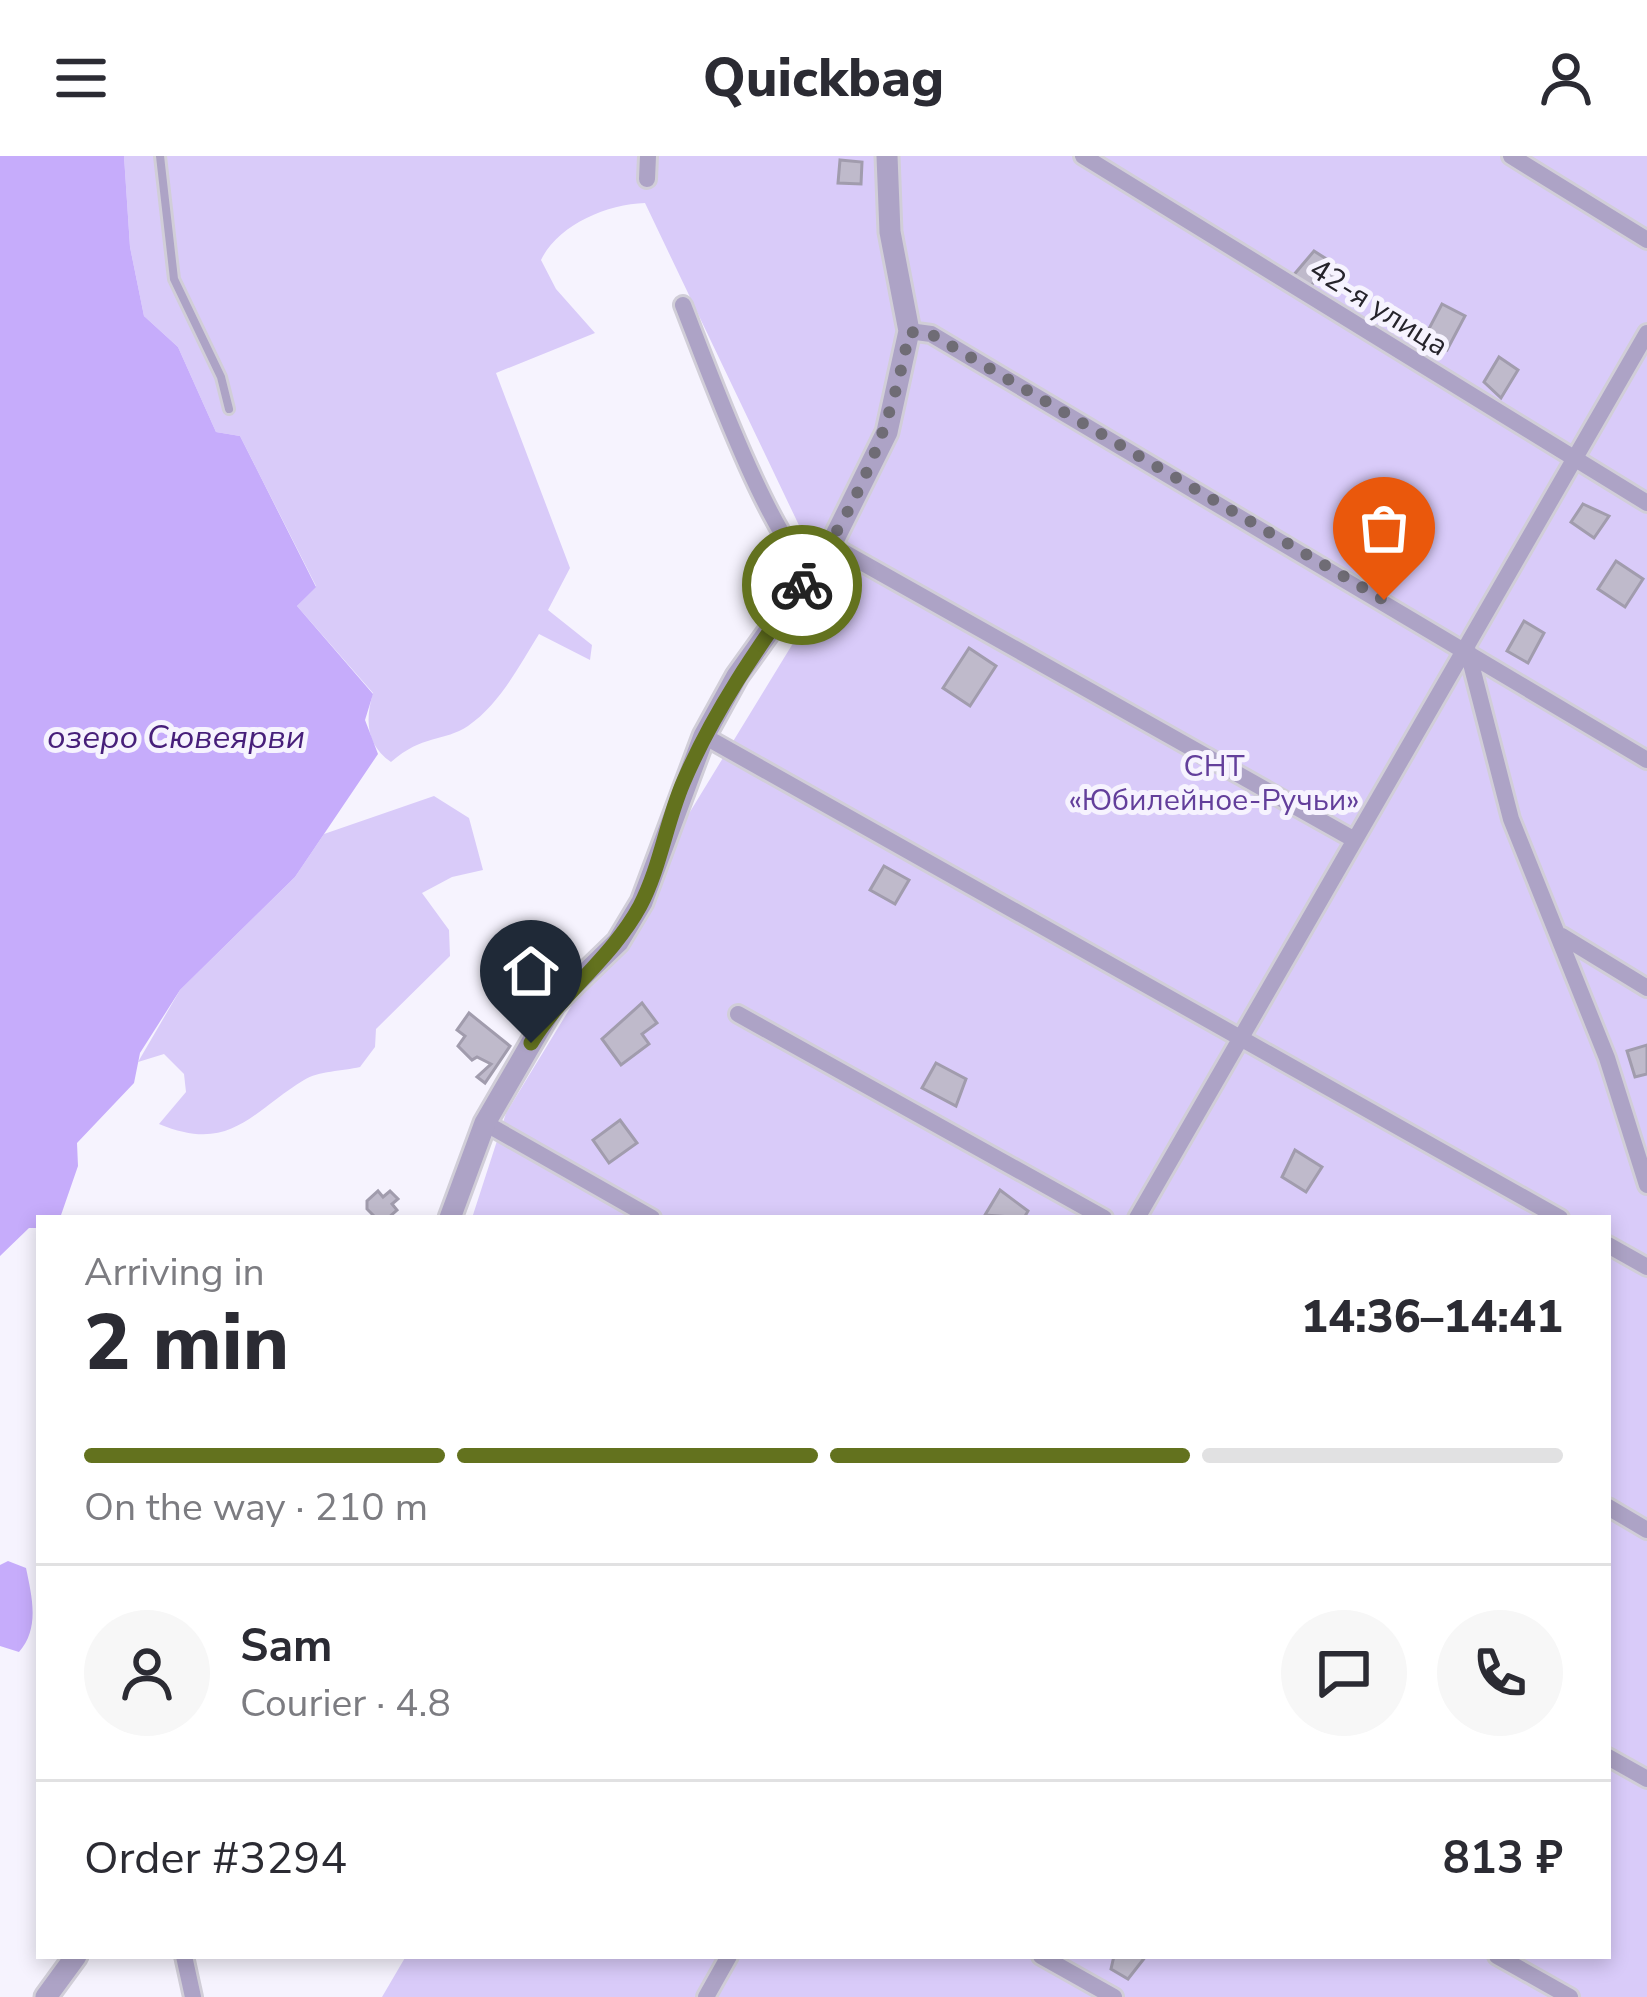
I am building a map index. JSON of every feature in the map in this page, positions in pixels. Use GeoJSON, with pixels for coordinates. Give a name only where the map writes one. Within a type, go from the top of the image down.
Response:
{"type":"FeatureCollection","features":[{"type":"Feature","properties":{"kind":"street"},"geometry":{"type":"LineString","coordinates":[[647,179],[648,156]]}},
{"type":"Feature","properties":{"kind":"street"},"geometry":{"type":"LineString","coordinates":[[451,1215],[484,1123],[554,1004],[618,942],[642,902],[704,736],[737,676],[831,545],[887,432],[909,332],[890,232],[887,156]]}},
{"type":"Feature","properties":{"kind":"street","name":"42-я улица"},"geometry":{"type":"LineString","coordinates":[[1083,156],[1647,503]]}},
{"type":"Feature","properties":{"kind":"street"},"geometry":{"type":"LineString","coordinates":[[1511,156],[1647,239]]}},
{"type":"Feature","properties":{"kind":"street"},"geometry":{"type":"LineString","coordinates":[[683,305],[730,425],[789,544],[812,572]]}},
{"type":"Feature","properties":{"kind":"street"},"geometry":{"type":"LineString","coordinates":[[909,332],[931,334],[1467,648],[1647,760]]}},
{"type":"Feature","properties":{"kind":"street"},"geometry":{"type":"LineString","coordinates":[[1139,1215],[1647,333]]}},
{"type":"Feature","properties":{"kind":"street"},"geometry":{"type":"LineString","coordinates":[[831,545],[1353,839]]}},
{"type":"Feature","properties":{"kind":"street"},"geometry":{"type":"LineString","coordinates":[[1467,648],[1511,819],[1561,936],[1647,1185]]}},
{"type":"Feature","properties":{"kind":"street"},"geometry":{"type":"LineString","coordinates":[[704,736],[1555,1215]]}},
{"type":"Feature","properties":{"kind":"street"},"geometry":{"type":"LineString","coordinates":[[1561,936],[1647,988]]}},
{"type":"Feature","properties":{"kind":"street"},"geometry":{"type":"LineString","coordinates":[[738,1014],[1099,1215]]}},
{"type":"Feature","properties":{"kind":"street"},"geometry":{"type":"LineString","coordinates":[[484,1123],[647,1215]]}},
{"type":"Feature","properties":{"kind":"street"},"geometry":{"type":"LineString","coordinates":[[1611,1247],[1647,1267]]}},
{"type":"Feature","properties":{"kind":"street"},"geometry":{"type":"LineString","coordinates":[[1611,1509],[1647,1530]]}},
{"type":"Feature","properties":{"kind":"street"},"geometry":{"type":"LineString","coordinates":[[1611,1759],[1647,1779]]}},
{"type":"Feature","properties":{"kind":"street"},"geometry":{"type":"LineString","coordinates":[[46,1997],[74,1959]]}},
{"type":"Feature","properties":{"kind":"street"},"geometry":{"type":"LineString","coordinates":[[185,1959],[193,1997]]}},
{"type":"Feature","properties":{"kind":"street"},"geometry":{"type":"LineString","coordinates":[[706,1997],[727,1959]]}},
{"type":"Feature","properties":{"kind":"street"},"geometry":{"type":"LineString","coordinates":[[1046,1959],[1114,1997]]}},
{"type":"Feature","properties":{"kind":"street"},"geometry":{"type":"LineString","coordinates":[[1502,1959],[1570,1997]]}},
{"type":"Feature","properties":{"kind":"lane"},"geometry":{"type":"LineString","coordinates":[[160,156],[174,279],[220,377],[229,409]]}},
{"type":"Feature","properties":{"kind":"green space","name":"СНТ «Юбилейное-Ручьи»"},"geometry":{"type":"Polygon","coordinates":[[[124,156],[1647,156],[1647,1997],[382,1997],[404,1959],[1611,1959],[1611,1215],[473,1215],[506,1113],[828,586],[645,203],[584,219],[559,237],[541,260],[556,289],[595,333],[496,373],[570,568],[548,610],[592,645],[590,660],[539,634],[508,684],[479,717],[391,762],[377,748],[370,731],[373,693],[297,606],[316,586],[240,436],[216,432],[178,347],[144,316],[130,247],[124,156]]]}},
{"type":"Feature","properties":{"kind":"green space"},"geometry":{"type":"Polygon","coordinates":[[[434,796],[469,818],[483,870],[452,877],[422,893],[449,930],[450,956],[376,1029],[375,1047],[360,1067],[310,1077],[223,1132],[184,1132],[159,1124],[186,1092],[184,1074],[164,1054],[138,1062],[180,990],[295,877],[324,834],[434,796]]]}},
{"type":"Feature","properties":{"kind":"water","name":"озеро Сювеярви"},"geometry":{"type":"Polygon","coordinates":[[[0,156],[124,156],[130,247],[144,316],[178,347],[216,432],[240,436],[316,587],[297,606],[373,694],[365,720],[378,754],[295,877],[180,990],[140,1053],[134,1083],[77,1143],[78,1166],[61,1215],[36,1215],[36,1228],[29,1228],[0,1256],[0,156]]]}},
{"type":"Feature","properties":{"kind":"water"},"geometry":{"type":"Polygon","coordinates":[[[8,1561],[26,1568],[32,1601],[30,1633],[19,1652],[0,1646],[0,1565],[8,1561]]]}},
{"type":"Feature","properties":{"kind":"building"},"geometry":{"type":"Polygon","coordinates":[[[840,160],[862,162],[861,184],[838,183],[840,160]]]}},
{"type":"Feature","properties":{"kind":"building"},"geometry":{"type":"Polygon","coordinates":[[[1314,251],[1339,267],[1326,287],[1315,280],[1310,288],[1292,277],[1314,251]]]}},
{"type":"Feature","properties":{"kind":"building"},"geometry":{"type":"Polygon","coordinates":[[[1442,304],[1465,316],[1447,350],[1424,338],[1442,304]]]}},
{"type":"Feature","properties":{"kind":"building"},"geometry":{"type":"Polygon","coordinates":[[[1499,357],[1518,370],[1501,398],[1484,382],[1499,357]]]}},
{"type":"Feature","properties":{"kind":"building"},"geometry":{"type":"Polygon","coordinates":[[[1583,504],[1609,516],[1594,538],[1571,522],[1583,504]]]}},
{"type":"Feature","properties":{"kind":"building"},"geometry":{"type":"Polygon","coordinates":[[[1616,561],[1643,579],[1625,607],[1598,589],[1616,561]]]}},
{"type":"Feature","properties":{"kind":"building"},"geometry":{"type":"Polygon","coordinates":[[[1524,621],[1544,633],[1528,663],[1507,651],[1524,621]]]}},
{"type":"Feature","properties":{"kind":"building"},"geometry":{"type":"Polygon","coordinates":[[[969,648],[996,666],[970,706],[943,688],[969,648]]]}},
{"type":"Feature","properties":{"kind":"building"},"geometry":{"type":"Polygon","coordinates":[[[884,866],[909,880],[895,904],[870,890],[884,866]]]}},
{"type":"Feature","properties":{"kind":"building"},"geometry":{"type":"Polygon","coordinates":[[[642,1003],[657,1023],[642,1034],[649,1044],[621,1065],[602,1039],[642,1003]]]}},
{"type":"Feature","properties":{"kind":"building"},"geometry":{"type":"Polygon","coordinates":[[[469,1013],[510,1046],[485,1083],[477,1077],[491,1064],[477,1057],[472,1060],[458,1046],[465,1036],[457,1030],[469,1013]]]}},
{"type":"Feature","properties":{"kind":"building"},"geometry":{"type":"Polygon","coordinates":[[[1647,1045],[1647,1074],[1635,1077],[1627,1051],[1647,1045]]]}},
{"type":"Feature","properties":{"kind":"building"},"geometry":{"type":"Polygon","coordinates":[[[936,1063],[966,1079],[956,1106],[922,1088],[936,1063]]]}},
{"type":"Feature","properties":{"kind":"building"},"geometry":{"type":"Polygon","coordinates":[[[620,1120],[637,1143],[609,1163],[593,1140],[620,1120]]]}},
{"type":"Feature","properties":{"kind":"building"},"geometry":{"type":"Polygon","coordinates":[[[1295,1150],[1322,1167],[1306,1192],[1282,1177],[1295,1150]]]}},
{"type":"Feature","properties":{"kind":"building"},"geometry":{"type":"Polygon","coordinates":[[[1000,1190],[1028,1211],[1026,1215],[985,1215],[1000,1190]]]}},
{"type":"Feature","properties":{"kind":"building"},"geometry":{"type":"Polygon","coordinates":[[[378,1191],[383,1197],[390,1191],[398,1199],[392,1204],[397,1210],[391,1215],[373,1215],[367,1201],[378,1191]]]}},
{"type":"Feature","properties":{"kind":"building"},"geometry":{"type":"Polygon","coordinates":[[[1113,1959],[1144,1959],[1128,1979],[1111,1969],[1113,1959]]]}},
{"type":"Feature","properties":{"kind":"way so far"},"geometry":{"type":"LineString","coordinates":[[802,585],[831,545],[887,432],[909,332],[931,334],[1384,600]]}},
{"type":"Feature","properties":{"kind":"route"},"geometry":{"type":"LineString","coordinates":[[531,1043],[554,1004],[618,942],[642,902],[704,736],[737,676],[802,585]]}}]}
